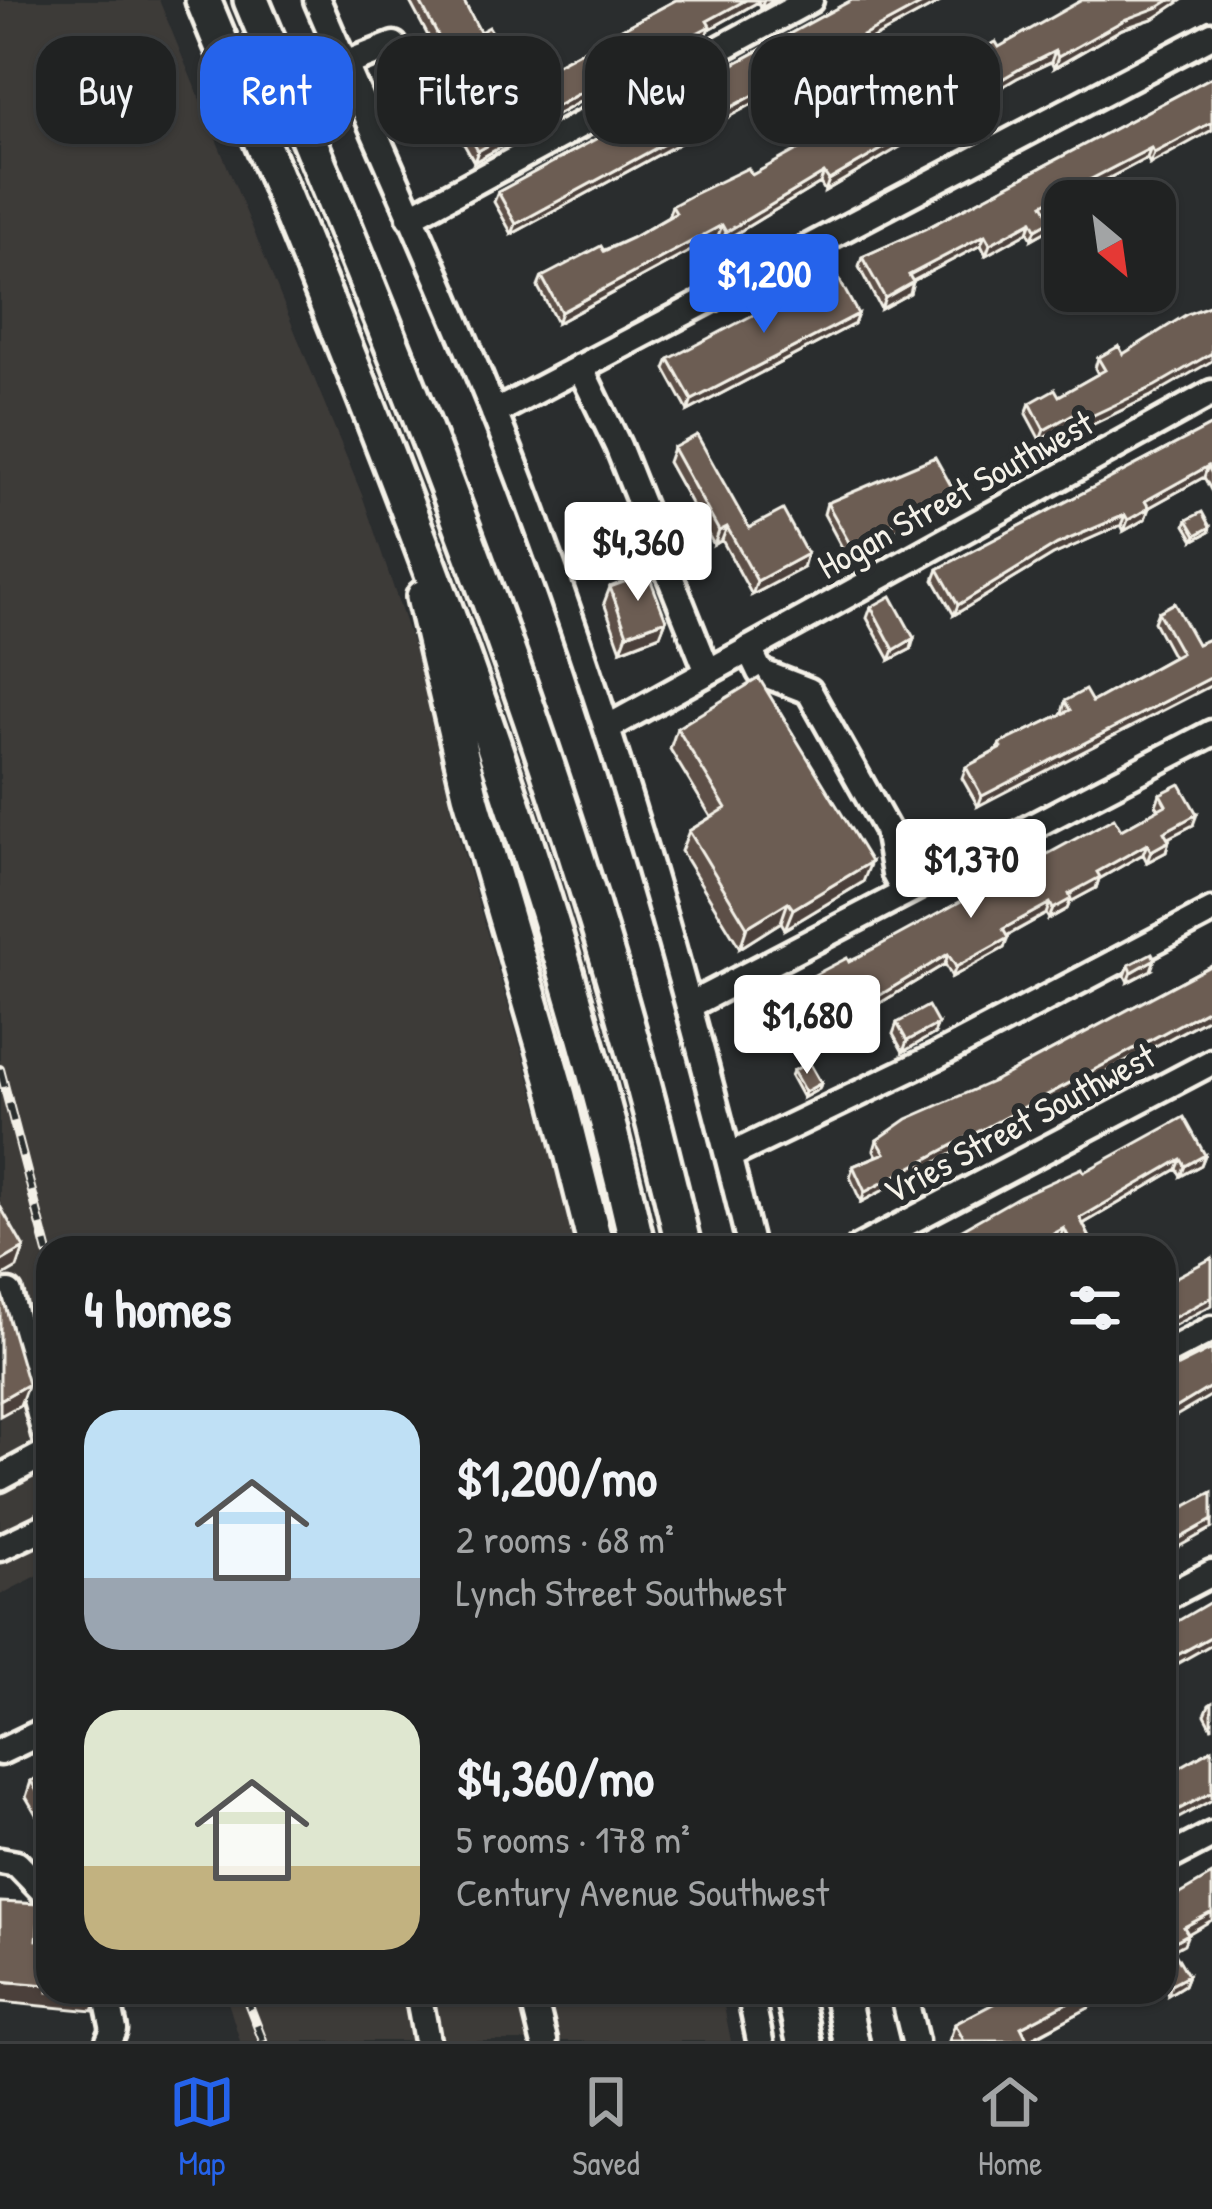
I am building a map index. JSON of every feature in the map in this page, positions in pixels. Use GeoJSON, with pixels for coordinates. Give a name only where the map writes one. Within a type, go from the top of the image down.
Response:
{"type":"FeatureCollection","features":[{"type":"Feature","properties":{"kind":"highway"},"geometry":{"type":"LineString","coordinates":[[203,0],[391,461],[468,665],[548,902],[635,1236]]}},
{"type":"Feature","properties":{"kind":"highway"},"geometry":{"type":"LineString","coordinates":[[251,0],[386,323],[523,686],[613,968],[682,1236]]}},
{"type":"Feature","properties":{"kind":"highway"},"geometry":{"type":"LineString","coordinates":[[391,461],[470,794],[558,1096],[593,1236]]}},
{"type":"Feature","properties":{"kind":"highway"},"geometry":{"type":"LineString","coordinates":[[796,2004],[804,2041]]}},
{"type":"Feature","properties":{"kind":"highway"},"geometry":{"type":"LineString","coordinates":[[843,2004],[851,2041]]}},
{"type":"Feature","properties":{"kind":"street"},"geometry":{"type":"LineString","coordinates":[[317,0],[332,36]]}},
{"type":"Feature","properties":{"kind":"street"},"geometry":{"type":"LineString","coordinates":[[410,217],[810,0]]}},
{"type":"Feature","properties":{"kind":"street"},"geometry":{"type":"LineString","coordinates":[[494,412],[1212,35]]}},
{"type":"Feature","properties":{"kind":"street"},"geometry":{"type":"LineString","coordinates":[[353,85],[494,412],[607,728],[692,1004],[748,1236]]}},
{"type":"Feature","properties":{"kind":"street"},"geometry":{"type":"LineString","coordinates":[[580,367],[618,446],[708,672]]}},
{"type":"Feature","properties":{"kind":"street","name":"Hogan Street Southwest"},"geometry":{"type":"LineString","coordinates":[[607,728],[1212,392]]}},
{"type":"Feature","properties":{"kind":"street"},"geometry":{"type":"LineString","coordinates":[[749,649],[760,672],[808,691],[887,830],[895,874],[905,893]]}},
{"type":"Feature","properties":{"kind":"street"},"geometry":{"type":"LineString","coordinates":[[692,1004],[1212,733]]}},
{"type":"Feature","properties":{"kind":"street"},"geometry":{"type":"LineString","coordinates":[[729,1156],[938,1056],[1212,911]]}},
{"type":"Feature","properties":{"kind":"street","name":"Vries Street Southwest"},"geometry":{"type":"LineString","coordinates":[[882,1236],[1212,1062]]}},
{"type":"Feature","properties":{"kind":"street"},"geometry":{"type":"LineString","coordinates":[[9,1293],[36,1401]]}},
{"type":"Feature","properties":{"kind":"street"},"geometry":{"type":"LineString","coordinates":[[1176,1348],[1212,1329]]}},
{"type":"Feature","properties":{"kind":"street"},"geometry":{"type":"LineString","coordinates":[[0,1478],[36,1456]]}},
{"type":"Feature","properties":{"kind":"street"},"geometry":{"type":"LineString","coordinates":[[0,1548],[36,1531]]}},
{"type":"Feature","properties":{"kind":"street"},"geometry":{"type":"LineString","coordinates":[[1176,1592],[1212,1573]]}},
{"type":"Feature","properties":{"kind":"street"},"geometry":{"type":"LineString","coordinates":[[0,1752],[36,1735]]}},
{"type":"Feature","properties":{"kind":"street"},"geometry":{"type":"LineString","coordinates":[[1176,1854],[1212,1835]]}},
{"type":"Feature","properties":{"kind":"street"},"geometry":{"type":"LineString","coordinates":[[0,1861],[17,1864],[36,1884]]}},
{"type":"Feature","properties":{"kind":"street"},"geometry":{"type":"LineString","coordinates":[[109,2004],[114,2030],[110,2041]]}},
{"type":"Feature","properties":{"kind":"street"},"geometry":{"type":"LineString","coordinates":[[420,2004],[427,2041]]}},
{"type":"Feature","properties":{"kind":"street"},"geometry":{"type":"LineString","coordinates":[[535,2004],[544,2041]]}},
{"type":"Feature","properties":{"kind":"street"},"geometry":{"type":"LineString","coordinates":[[752,2004],[760,2041]]}},
{"type":"Feature","properties":{"kind":"street"},"geometry":{"type":"LineString","coordinates":[[912,2004],[915,2041]]}},
{"type":"Feature","properties":{"kind":"shaded area"},"geometry":{"type":"Polygon","coordinates":[[[0,0],[159,0],[174,36],[36,36],[36,144],[176,144],[176,41],[200,100],[200,144],[218,144],[362,495],[416,654],[454,820],[572,1236],[36,1236],[36,1576],[0,1595],[0,0]]]}},
{"type":"Feature","properties":{"kind":"shaded area"},"geometry":{"type":"Polygon","coordinates":[[[229,2004],[723,2004],[731,2041],[240,2041],[229,2004]]]}},
{"type":"Feature","properties":{"kind":"building"},"geometry":{"type":"Polygon","coordinates":[[[419,0],[463,0],[480,32],[489,27],[494,36],[438,36],[419,0]]]}},
{"type":"Feature","properties":{"kind":"building"},"geometry":{"type":"Polygon","coordinates":[[[676,0],[746,0],[707,21],[710,26],[691,36],[609,36],[676,0]]]}},
{"type":"Feature","properties":{"kind":"building"},"geometry":{"type":"Polygon","coordinates":[[[852,0],[929,0],[863,36],[786,36],[852,0]]]}},
{"type":"Feature","properties":{"kind":"building"},"geometry":{"type":"Polygon","coordinates":[[[1082,0],[1170,0],[1058,57],[1055,51],[1000,80],[1000,46],[1082,0]]]}},
{"type":"Feature","properties":{"kind":"building"},"geometry":{"type":"Polygon","coordinates":[[[585,49],[585,90],[561,104],[561,62],[585,49]]]}},
{"type":"Feature","properties":{"kind":"building"},"geometry":{"type":"Polygon","coordinates":[[[751,55],[751,97],[727,110],[727,68],[751,55]]]}},
{"type":"Feature","properties":{"kind":"building"},"geometry":{"type":"Polygon","coordinates":[[[1212,77],[1212,122],[1089,180],[1044,180],[1044,224],[1036,229],[1032,221],[990,244],[985,235],[909,275],[913,282],[885,298],[862,257],[925,229],[1212,77]]]}},
{"type":"Feature","properties":{"kind":"building"},"geometry":{"type":"Polygon","coordinates":[[[586,144],[664,144],[516,224],[498,192],[586,144]]]}},
{"type":"Feature","properties":{"kind":"building"},"geometry":{"type":"Polygon","coordinates":[[[808,144],[891,144],[829,180],[824,173],[726,232],[722,225],[561,312],[542,277],[601,246],[604,251],[632,238],[676,213],[672,206],[694,194],[748,168],[752,175],[808,144]]]}},
{"type":"Feature","properties":{"kind":"building"},"geometry":{"type":"Polygon","coordinates":[[[835,272],[858,314],[692,400],[669,359],[835,272]]]}},
{"type":"Feature","properties":{"kind":"building"},"geometry":{"type":"Polygon","coordinates":[[[1212,305],[1212,353],[1085,419],[1080,410],[1044,430],[1030,403],[1055,389],[1059,396],[1105,370],[1098,358],[1119,346],[1123,354],[1187,314],[1212,305]]]}},
{"type":"Feature","properties":{"kind":"building"},"geometry":{"type":"Polygon","coordinates":[[[1212,425],[1212,474],[1208,466],[1145,501],[1149,508],[1128,520],[1125,515],[1057,544],[958,605],[938,569],[1212,425]]]}},
{"type":"Feature","properties":{"kind":"building"},"geometry":{"type":"Polygon","coordinates":[[[697,435],[749,528],[783,510],[807,554],[757,581],[727,527],[719,531],[673,448],[697,435]]]}},
{"type":"Feature","properties":{"kind":"building"},"geometry":{"type":"Polygon","coordinates":[[[935,457],[954,491],[851,546],[827,503],[935,457]]]}},
{"type":"Feature","properties":{"kind":"building"},"geometry":{"type":"Polygon","coordinates":[[[1202,512],[1210,527],[1196,535],[1187,520],[1202,512]]]}},
{"type":"Feature","properties":{"kind":"building"},"geometry":{"type":"Polygon","coordinates":[[[648,573],[666,620],[627,634],[610,587],[648,573]]]}},
{"type":"Feature","properties":{"kind":"building"},"geometry":{"type":"Polygon","coordinates":[[[891,596],[914,638],[894,650],[871,607],[891,596]]]}},
{"type":"Feature","properties":{"kind":"building"},"geometry":{"type":"Polygon","coordinates":[[[1174,603],[1197,644],[1212,638],[1212,677],[982,796],[966,767],[1002,748],[1000,744],[1070,710],[1065,701],[1085,690],[1092,702],[1181,653],[1158,612],[1174,603]]]}},
{"type":"Feature","properties":{"kind":"building"},"geometry":{"type":"Polygon","coordinates":[[[759,678],[871,862],[793,909],[788,902],[747,927],[689,831],[726,808],[677,728],[759,678]]]}},
{"type":"Feature","properties":{"kind":"building"},"geometry":{"type":"Polygon","coordinates":[[[1180,784],[1197,814],[1164,832],[1169,841],[1151,851],[1147,844],[1097,872],[1100,877],[1069,894],[1071,899],[1053,909],[1050,903],[1003,929],[1008,938],[956,967],[948,954],[819,1032],[813,1021],[781,1038],[761,1003],[847,958],[849,962],[1114,818],[1121,830],[1166,805],[1160,794],[1180,784]]]}},
{"type":"Feature","properties":{"kind":"building"},"geometry":{"type":"Polygon","coordinates":[[[1152,953],[1155,959],[1132,972],[1129,965],[1152,953]]]}},
{"type":"Feature","properties":{"kind":"building"},"geometry":{"type":"Polygon","coordinates":[[[1212,965],[1212,1007],[865,1192],[853,1166],[885,1153],[877,1140],[907,1119],[996,1080],[1212,965]]]}},
{"type":"Feature","properties":{"kind":"building"},"geometry":{"type":"Polygon","coordinates":[[[928,1006],[938,1024],[907,1041],[897,1023],[928,1006]]]}},
{"type":"Feature","properties":{"kind":"building"},"geometry":{"type":"Polygon","coordinates":[[[809,1062],[821,1083],[805,1092],[793,1071],[809,1062]]]}},
{"type":"Feature","properties":{"kind":"building"},"geometry":{"type":"Polygon","coordinates":[[[1184,1117],[1205,1155],[1185,1166],[1181,1159],[1080,1218],[1089,1236],[1068,1236],[1064,1228],[1050,1236],[950,1236],[1020,1196],[1082,1168],[1084,1172],[1184,1117]]]}},
{"type":"Feature","properties":{"kind":"building"},"geometry":{"type":"Polygon","coordinates":[[[0,1206],[24,1248],[0,1262],[0,1206]]]}},
{"type":"Feature","properties":{"kind":"building"},"geometry":{"type":"Polygon","coordinates":[[[1212,1258],[1212,1297],[1176,1316],[1176,1277],[1212,1258]]]}},
{"type":"Feature","properties":{"kind":"building"},"geometry":{"type":"Polygon","coordinates":[[[0,1288],[28,1384],[0,1400],[0,1288]]]}},
{"type":"Feature","properties":{"kind":"building"},"geometry":{"type":"Polygon","coordinates":[[[1212,1349],[1212,1386],[1176,1408],[1176,1367],[1212,1349]]]}},
{"type":"Feature","properties":{"kind":"building"},"geometry":{"type":"Polygon","coordinates":[[[1212,1492],[1212,1520],[1176,1540],[1176,1512],[1212,1492]]]}},
{"type":"Feature","properties":{"kind":"building"},"geometry":{"type":"Polygon","coordinates":[[[1212,1601],[1212,1636],[1176,1656],[1176,1622],[1212,1601]]]}},
{"type":"Feature","properties":{"kind":"building"},"geometry":{"type":"Polygon","coordinates":[[[1212,1749],[1212,1792],[1176,1811],[1176,1760],[1180,1767],[1212,1749]]]}},
{"type":"Feature","properties":{"kind":"building"},"geometry":{"type":"Polygon","coordinates":[[[1212,1875],[1212,1912],[1184,1927],[1188,1934],[1176,1941],[1176,1896],[1212,1875]]]}},
{"type":"Feature","properties":{"kind":"building"},"geometry":{"type":"Polygon","coordinates":[[[0,1902],[36,1904],[36,1984],[0,1981],[0,1902]]]}},
{"type":"Feature","properties":{"kind":"building"},"geometry":{"type":"Polygon","coordinates":[[[1176,1954],[1188,1975],[1176,1981],[1176,1954]]]}},
{"type":"Feature","properties":{"kind":"building"},"geometry":{"type":"Polygon","coordinates":[[[993,2004],[1065,2004],[1021,2027],[1028,2041],[964,2041],[955,2024],[993,2004]]]}},
{"type":"Feature","properties":{"kind":"railway"},"geometry":{"type":"LineString","coordinates":[[0,1069],[44,1236]]}},
{"type":"Feature","properties":{"kind":"railway"},"geometry":{"type":"LineString","coordinates":[[249,2004],[263,2041]]}}]}
